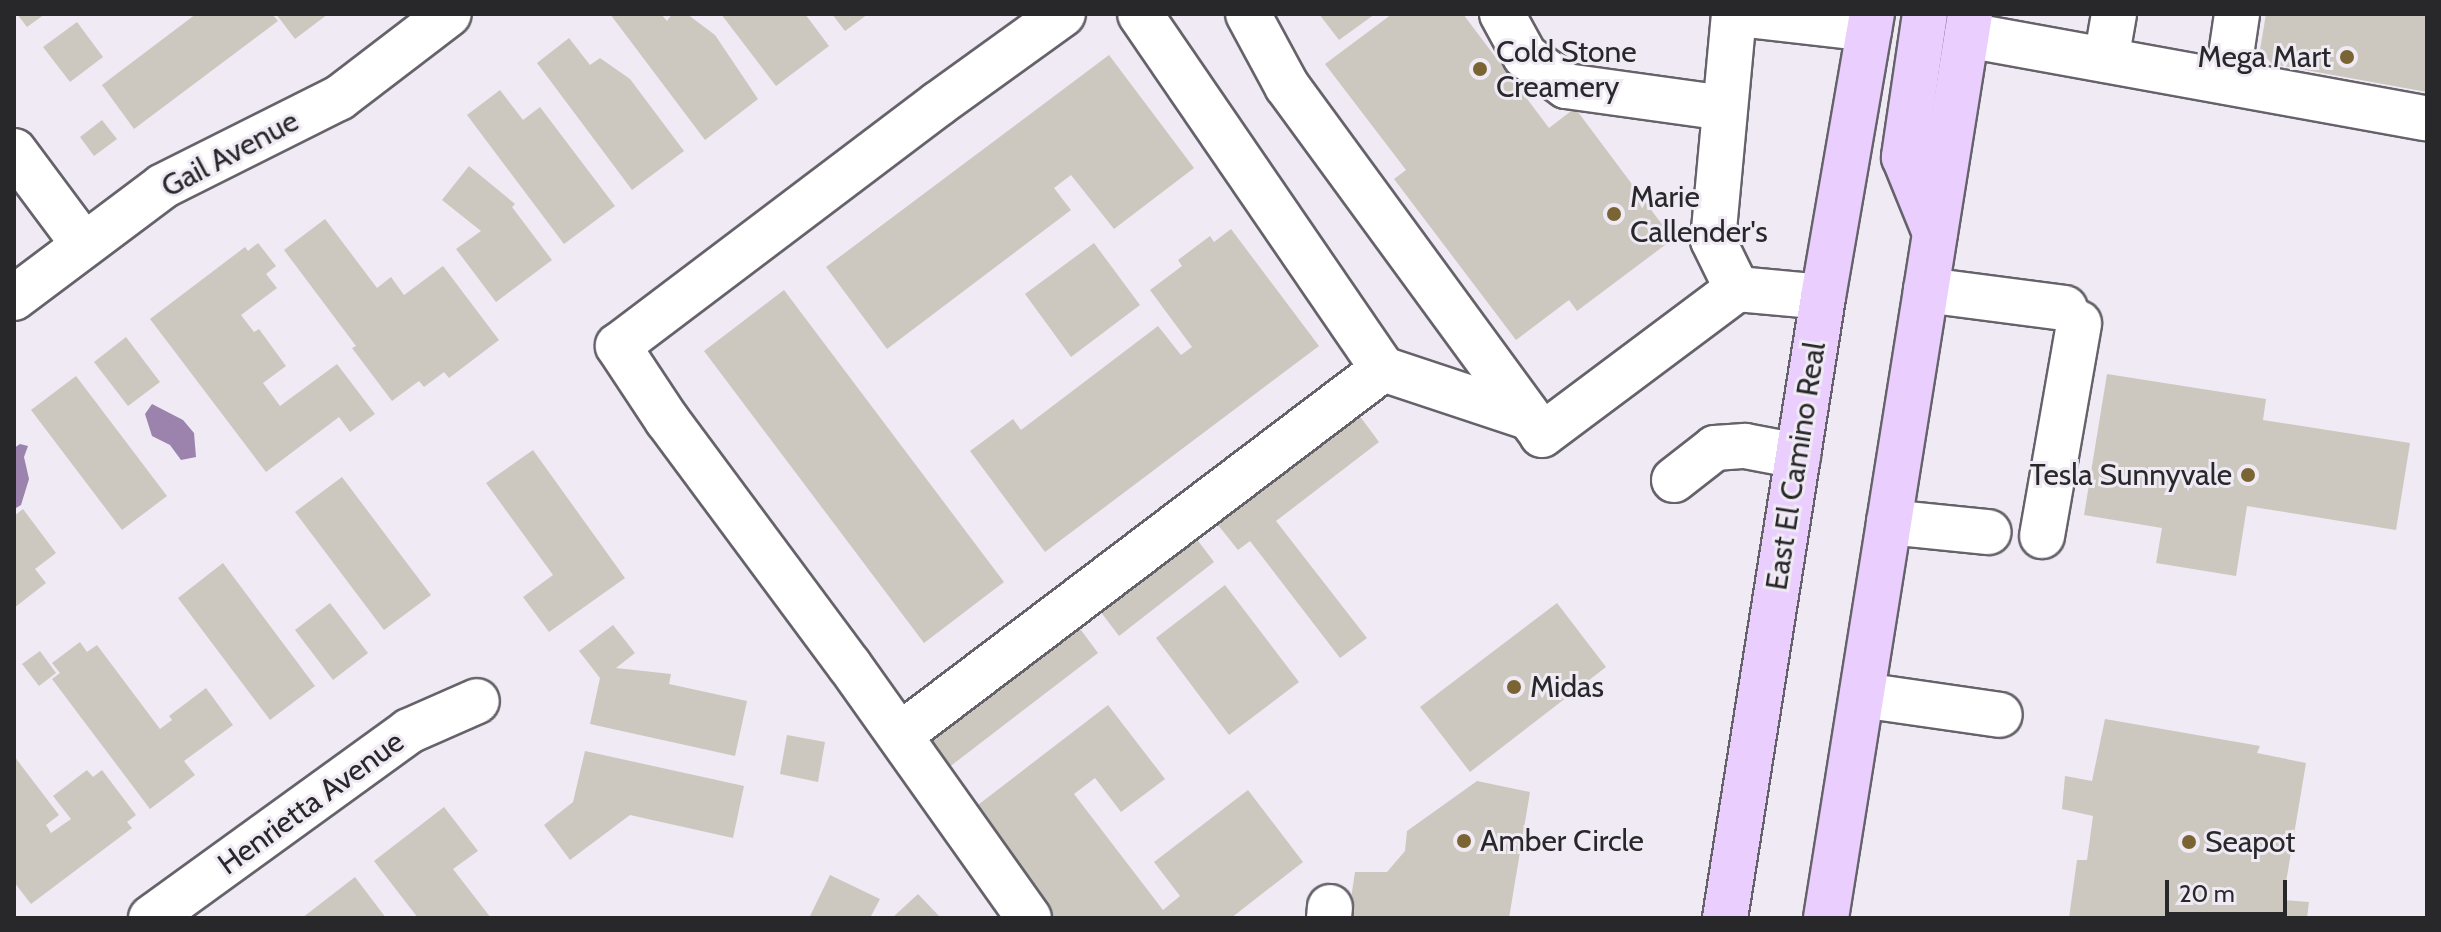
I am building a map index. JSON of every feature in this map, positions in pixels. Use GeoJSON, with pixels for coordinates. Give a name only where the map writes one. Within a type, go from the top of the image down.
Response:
{"type":"FeatureCollection","features":[{"type":"Feature","properties":{"kind":"main road"},"geometry":{"type":"LineString","coordinates":[[1925,14],[1904,157],[1935,233]]}},
{"type":"Feature","properties":{"kind":"main road","name":"East El Camino Real"},"geometry":{"type":"LineString","coordinates":[[1725,918],[1823,297],[1871,22]]}},
{"type":"Feature","properties":{"kind":"main road"},"geometry":{"type":"LineString","coordinates":[[1826,918],[1969,25]]}},
{"type":"Feature","properties":{"kind":"street","name":"Gail Avenue"},"geometry":{"type":"LineString","coordinates":[[14,298],[163,186],[339,98],[449,14]]}},
{"type":"Feature","properties":{"kind":"street"},"geometry":{"type":"LineString","coordinates":[[1029,918],[900,735],[667,420],[618,346],[938,104],[1063,14]]}},
{"type":"Feature","properties":{"kind":"street"},"geometry":{"type":"LineString","coordinates":[[1140,14],[1383,369],[1527,417]]}},
{"type":"Feature","properties":{"kind":"street"},"geometry":{"type":"LineString","coordinates":[[1248,14],[1287,86],[1542,435],[1737,289],[1823,297]]}},
{"type":"Feature","properties":{"kind":"street"},"geometry":{"type":"LineString","coordinates":[[1502,14],[1525,56],[1566,86],[1724,108]]}},
{"type":"Feature","properties":{"kind":"street"},"geometry":{"type":"LineString","coordinates":[[1737,289],[1713,240],[1724,108],[1736,14],[1871,22]]}},
{"type":"Feature","properties":{"kind":"street"},"geometry":{"type":"LineString","coordinates":[[2106,60],[2114,14]]}},
{"type":"Feature","properties":{"kind":"street"},"geometry":{"type":"LineString","coordinates":[[2227,82],[2237,14]]}},
{"type":"Feature","properties":{"kind":"street"},"geometry":{"type":"LineString","coordinates":[[1969,25],[2106,60],[2425,118]]}},
{"type":"Feature","properties":{"kind":"street"},"geometry":{"type":"LineString","coordinates":[[14,151],[84,245]]}},
{"type":"Feature","properties":{"kind":"street"},"geometry":{"type":"LineString","coordinates":[[1926,290],[2072,316],[2042,536]]}},
{"type":"Feature","properties":{"kind":"street"},"geometry":{"type":"LineString","coordinates":[[900,735],[1383,369]]}},
{"type":"Feature","properties":{"kind":"street"},"geometry":{"type":"LineString","coordinates":[[1674,480],[1715,448],[1745,446],[1798,456]]}},
{"type":"Feature","properties":{"kind":"street"},"geometry":{"type":"LineString","coordinates":[[1889,522],[1988,532]]}},
{"type":"Feature","properties":{"kind":"street"},"geometry":{"type":"LineString","coordinates":[[1862,695],[2000,715]]}},
{"type":"Feature","properties":{"kind":"street","name":"Henrietta Avenue"},"geometry":{"type":"LineString","coordinates":[[151,918],[409,731],[477,701]]}},
{"type":"Feature","properties":{"kind":"shaded area"},"geometry":{"type":"Polygon","coordinates":[[[152,404],[183,420],[194,433],[196,457],[181,460],[170,445],[152,436],[145,414],[152,404]]]}},
{"type":"Feature","properties":{"kind":"shaded area"},"geometry":{"type":"Polygon","coordinates":[[[20,444],[28,446],[24,457],[29,479],[21,505],[16,508],[14,448],[20,444]]]}},
{"type":"Feature","properties":{"kind":"building"},"geometry":{"type":"Polygon","coordinates":[[[17,14],[45,14],[27,27],[17,14]]]}},
{"type":"Feature","properties":{"kind":"building"},"geometry":{"type":"Polygon","coordinates":[[[196,14],[272,14],[278,21],[134,129],[102,85],[196,14]]]}},
{"type":"Feature","properties":{"kind":"building"},"geometry":{"type":"Polygon","coordinates":[[[276,14],[328,14],[295,39],[276,14]]]}},
{"type":"Feature","properties":{"kind":"building"},"geometry":{"type":"Polygon","coordinates":[[[610,14],[661,14],[667,21],[672,14],[687,14],[715,35],[758,99],[705,140],[610,14]]]}},
{"type":"Feature","properties":{"kind":"building"},"geometry":{"type":"Polygon","coordinates":[[[721,14],[805,14],[829,46],[776,86],[721,14]]]}},
{"type":"Feature","properties":{"kind":"building"},"geometry":{"type":"Polygon","coordinates":[[[832,14],[868,14],[845,31],[832,14]]]}},
{"type":"Feature","properties":{"kind":"building"},"geometry":{"type":"Polygon","coordinates":[[[1319,14],[1375,14],[1339,40],[1319,14]]]}},
{"type":"Feature","properties":{"kind":"building"},"geometry":{"type":"Polygon","coordinates":[[[1392,14],[1463,14],[1549,128],[1575,108],[1673,239],[1577,311],[1569,300],[1516,340],[1394,179],[1406,170],[1325,64],[1392,14]]]}},
{"type":"Feature","properties":{"kind":"building","name":"Mega Mart"},"geometry":{"type":"Polygon","coordinates":[[[2266,14],[2427,14],[2427,92],[2272,64],[2260,50],[2266,14]]]}},
{"type":"Feature","properties":{"kind":"building"},"geometry":{"type":"Polygon","coordinates":[[[77,22],[103,57],[70,82],[43,47],[77,22]]]}},
{"type":"Feature","properties":{"kind":"building"},"geometry":{"type":"Polygon","coordinates":[[[569,38],[590,65],[600,58],[630,79],[684,151],[632,190],[537,63],[569,38]]]}},
{"type":"Feature","properties":{"kind":"building"},"geometry":{"type":"Polygon","coordinates":[[[1109,55],[1194,168],[1114,229],[1071,175],[1054,188],[1071,210],[887,349],[826,267],[1109,55]]]}},
{"type":"Feature","properties":{"kind":"building"},"geometry":{"type":"Polygon","coordinates":[[[500,90],[523,120],[540,107],[615,206],[564,244],[467,115],[500,90]]]}},
{"type":"Feature","properties":{"kind":"building"},"geometry":{"type":"Polygon","coordinates":[[[102,120],[117,139],[94,156],[80,137],[102,120]]]}},
{"type":"Feature","properties":{"kind":"building"},"geometry":{"type":"Polygon","coordinates":[[[469,166],[515,204],[512,207],[552,260],[496,302],[456,249],[481,231],[442,200],[469,166]]]}},
{"type":"Feature","properties":{"kind":"building"},"geometry":{"type":"Polygon","coordinates":[[[325,219],[377,288],[391,277],[404,295],[443,266],[499,340],[449,378],[444,372],[424,387],[419,381],[392,401],[352,348],[356,346],[284,250],[325,219]]]}},
{"type":"Feature","properties":{"kind":"building"},"geometry":{"type":"Polygon","coordinates":[[[1231,229],[1319,346],[1045,552],[970,451],[1013,419],[1021,430],[1158,326],[1181,355],[1192,347],[1150,290],[1182,266],[1178,260],[1210,236],[1214,242],[1231,229]]]}},
{"type":"Feature","properties":{"kind":"building"},"geometry":{"type":"Polygon","coordinates":[[[258,243],[276,266],[266,274],[277,288],[241,315],[254,332],[259,329],[286,366],[263,383],[280,406],[337,364],[375,414],[350,432],[339,417],[266,472],[150,319],[245,247],[248,251],[258,243]]]}},
{"type":"Feature","properties":{"kind":"building"},"geometry":{"type":"Polygon","coordinates":[[[1094,243],[1140,305],[1071,357],[1025,294],[1094,243]]]}},
{"type":"Feature","properties":{"kind":"building"},"geometry":{"type":"Polygon","coordinates":[[[784,290],[1004,582],[924,643],[704,351],[784,290]]]}},
{"type":"Feature","properties":{"kind":"building"},"geometry":{"type":"Polygon","coordinates":[[[126,337],[160,382],[128,406],[94,362],[126,337]]]}},
{"type":"Feature","properties":{"kind":"building","name":"Tesla Sunnyvale"},"geometry":{"type":"Polygon","coordinates":[[[2107,374],[2266,399],[2263,420],[2410,443],[2396,530],[2247,506],[2236,576],[2156,563],[2162,528],[2084,515],[2107,374]]]}},
{"type":"Feature","properties":{"kind":"building"},"geometry":{"type":"Polygon","coordinates":[[[76,376],[167,496],[122,530],[31,410],[76,376]]]}},
{"type":"Feature","properties":{"kind":"building"},"geometry":{"type":"Polygon","coordinates":[[[1356,411],[1379,442],[1276,521],[1367,638],[1340,658],[1250,541],[1238,550],[1214,520],[1356,411]]]}},
{"type":"Feature","properties":{"kind":"building"},"geometry":{"type":"Polygon","coordinates":[[[533,450],[625,578],[549,632],[523,597],[553,575],[486,483],[533,450]]]}},
{"type":"Feature","properties":{"kind":"building"},"geometry":{"type":"Polygon","coordinates":[[[342,477],[431,595],[384,630],[295,512],[342,477]]]}},
{"type":"Feature","properties":{"kind":"building"},"geometry":{"type":"Polygon","coordinates":[[[23,509],[56,553],[35,569],[46,583],[14,608],[14,516],[23,509]]]}},
{"type":"Feature","properties":{"kind":"building"},"geometry":{"type":"Polygon","coordinates":[[[1196,538],[1214,562],[1119,636],[1100,611],[1196,538]]]}},
{"type":"Feature","properties":{"kind":"building"},"geometry":{"type":"Polygon","coordinates":[[[223,563],[315,686],[270,720],[178,598],[223,563]]]}},
{"type":"Feature","properties":{"kind":"building"},"geometry":{"type":"Polygon","coordinates":[[[1225,585],[1299,682],[1229,735],[1156,638],[1225,585]]]}},
{"type":"Feature","properties":{"kind":"building"},"geometry":{"type":"Polygon","coordinates":[[[330,603],[368,653],[333,680],[295,630],[330,603]]]}},
{"type":"Feature","properties":{"kind":"building","name":"Midas"},"geometry":{"type":"Polygon","coordinates":[[[1557,603],[1606,667],[1470,772],[1420,707],[1557,603]]]}},
{"type":"Feature","properties":{"kind":"building"},"geometry":{"type":"Polygon","coordinates":[[[613,625],[635,653],[616,668],[671,674],[669,684],[747,701],[735,756],[590,724],[600,678],[579,651],[613,625]]]}},
{"type":"Feature","properties":{"kind":"building"},"geometry":{"type":"Polygon","coordinates":[[[1078,626],[1098,653],[948,768],[927,741],[1078,626]]]}},
{"type":"Feature","properties":{"kind":"building"},"geometry":{"type":"Polygon","coordinates":[[[80,642],[87,652],[97,645],[160,729],[172,720],[169,716],[206,688],[233,725],[184,761],[195,775],[150,809],[52,679],[60,673],[52,663],[80,642]]]}},
{"type":"Feature","properties":{"kind":"building"},"geometry":{"type":"Polygon","coordinates":[[[40,651],[56,673],[39,686],[22,664],[40,651]]]}},
{"type":"Feature","properties":{"kind":"building"},"geometry":{"type":"Polygon","coordinates":[[[1108,705],[1165,779],[1121,812],[1095,778],[1074,794],[1163,910],[1180,896],[1154,862],[1248,790],[1303,862],[1231,918],[1052,918],[970,811],[1108,705]]]}},
{"type":"Feature","properties":{"kind":"building"},"geometry":{"type":"Polygon","coordinates":[[[2105,719],[2260,746],[2257,753],[2306,763],[2283,900],[2309,902],[2307,918],[2069,918],[2077,860],[2087,860],[2093,816],[2062,809],[2065,776],[2092,781],[2105,719]]]}},
{"type":"Feature","properties":{"kind":"building"},"geometry":{"type":"Polygon","coordinates":[[[787,735],[825,742],[818,782],[780,774],[787,735]]]}},
{"type":"Feature","properties":{"kind":"building"},"geometry":{"type":"Polygon","coordinates":[[[585,751],[744,786],[733,838],[630,815],[570,860],[544,825],[573,802],[585,751]]]}},
{"type":"Feature","properties":{"kind":"building"},"geometry":{"type":"Polygon","coordinates":[[[14,756],[59,815],[46,825],[51,833],[71,819],[53,796],[87,770],[93,777],[102,770],[136,815],[127,822],[132,828],[31,904],[14,882],[14,756]]]}},
{"type":"Feature","properties":{"kind":"building","name":"Amber Circle"},"geometry":{"type":"Polygon","coordinates":[[[1477,781],[1530,792],[1509,918],[1348,918],[1355,872],[1387,872],[1405,851],[1407,831],[1477,781]]]}},
{"type":"Feature","properties":{"kind":"building"},"geometry":{"type":"Polygon","coordinates":[[[444,807],[478,851],[453,869],[491,918],[418,918],[374,861],[444,807]]]}},
{"type":"Feature","properties":{"kind":"building"},"geometry":{"type":"Polygon","coordinates":[[[830,875],[880,899],[870,918],[809,918],[830,875]]]}},
{"type":"Feature","properties":{"kind":"building"},"geometry":{"type":"Polygon","coordinates":[[[355,877],[386,918],[302,918],[355,877]]]}},
{"type":"Feature","properties":{"kind":"building"},"geometry":{"type":"Polygon","coordinates":[[[918,894],[941,918],[892,918],[918,894]]]}},
{"type":"Feature","properties":{"kind":"place","name":"Mega Mart"},"geometry":{"type":"Point","coordinates":[2347,57]}},
{"type":"Feature","properties":{"kind":"place","name":"Cold Stone Creamery"},"geometry":{"type":"Point","coordinates":[1480,69]}},
{"type":"Feature","properties":{"kind":"place","name":"Marie Callender's"},"geometry":{"type":"Point","coordinates":[1614,214]}},
{"type":"Feature","properties":{"kind":"place","name":"Tesla Sunnyvale"},"geometry":{"type":"Point","coordinates":[2248,475]}},
{"type":"Feature","properties":{"kind":"place","name":"Midas"},"geometry":{"type":"Point","coordinates":[1514,687]}},
{"type":"Feature","properties":{"kind":"place","name":"Amber Circle"},"geometry":{"type":"Point","coordinates":[1464,841]}},
{"type":"Feature","properties":{"kind":"place","name":"Seapot"},"geometry":{"type":"Point","coordinates":[2189,842]}}]}
